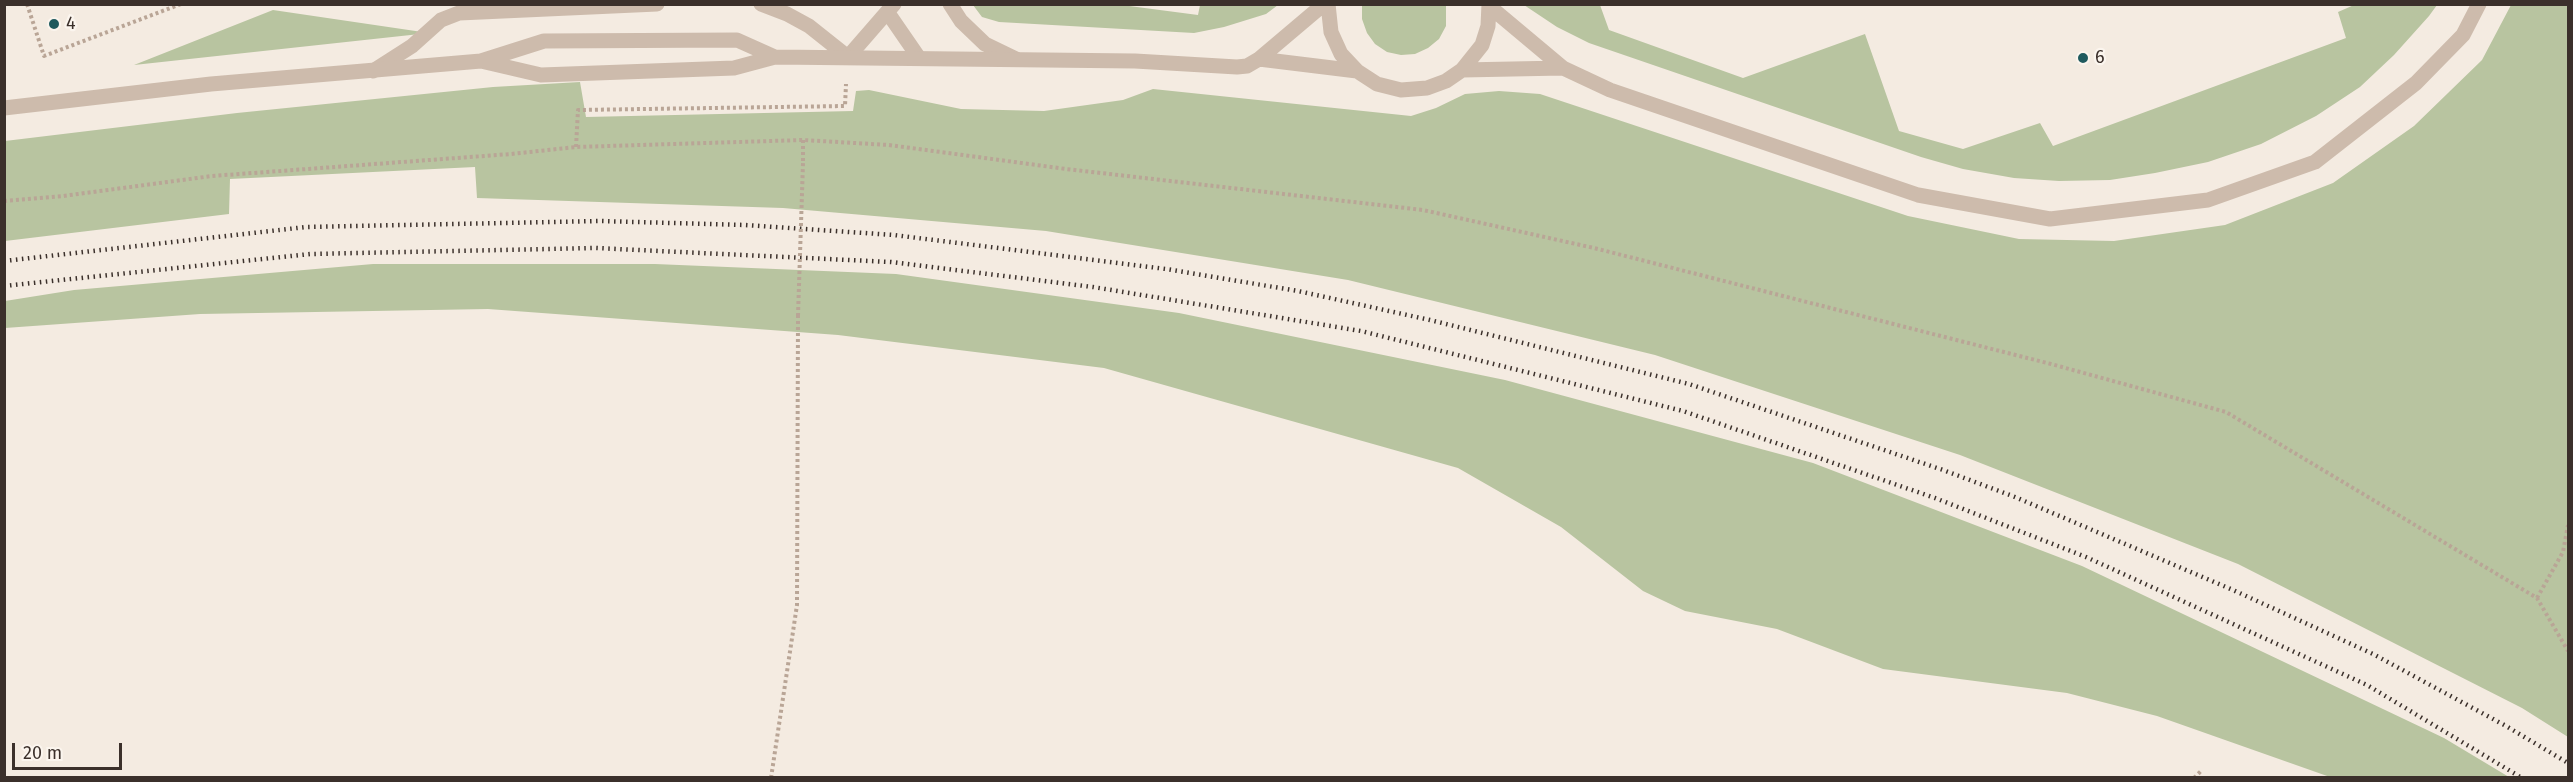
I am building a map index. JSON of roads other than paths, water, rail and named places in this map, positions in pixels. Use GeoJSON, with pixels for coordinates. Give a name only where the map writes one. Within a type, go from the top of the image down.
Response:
{"type":"FeatureCollection","features":[{"type":"Feature","properties":{"kind":"street"},"geometry":{"type":"LineString","coordinates":[[373,71],[412,46],[441,20],[459,13],[657,4]]}},
{"type":"Feature","properties":{"kind":"street"},"geometry":{"type":"LineString","coordinates":[[761,4],[809,26],[848,57]]}},
{"type":"Feature","properties":{"kind":"street"},"geometry":{"type":"LineString","coordinates":[[950,4],[962,21],[986,44],[1016,59]]}},
{"type":"Feature","properties":{"kind":"street"},"geometry":{"type":"LineString","coordinates":[[481,61],[541,75],[734,68],[775,57],[1135,61],[1237,67],[1247,66],[1259,59],[1326,4],[1330,26],[1337,45],[1357,72],[1377,84],[1401,90],[1427,88],[1446,81],[1462,69],[1482,45],[1488,26],[1489,5]]}},
{"type":"Feature","properties":{"kind":"street"},"geometry":{"type":"LineString","coordinates":[[1489,5],[1563,68],[1610,90],[1918,195],[2050,219],[2208,200],[2314,162],[2416,83],[2463,35],[2479,4]]}},
{"type":"Feature","properties":{"kind":"street"},"geometry":{"type":"LineString","coordinates":[[848,57],[891,9],[919,58]]}},
{"type":"Feature","properties":{"kind":"street"},"geometry":{"type":"LineString","coordinates":[[4,108],[211,84],[481,61],[543,41],[737,40],[775,57]]}},
{"type":"Feature","properties":{"kind":"street"},"geometry":{"type":"LineString","coordinates":[[1259,59],[1357,72]]}},
{"type":"Feature","properties":{"kind":"street"},"geometry":{"type":"LineString","coordinates":[[1462,69],[1563,68]]}},
{"type":"Feature","properties":{"kind":"railway"},"geometry":{"type":"LineString","coordinates":[[4,261],[306,227],[600,221],[745,225],[894,235],[1166,269],[1298,291],[1430,320],[1689,384],[1943,470],[2015,497],[2233,590],[2373,654],[2506,726],[2568,763]]}},
{"type":"Feature","properties":{"kind":"railway"},"geometry":{"type":"LineString","coordinates":[[4,286],[310,254],[596,248],[891,262],[1093,287],[1361,331],[1683,411],[1935,498],[2086,557],[2367,685],[2522,778]]}},
{"type":"Feature","properties":{"kind":"place","name":"4"},"geometry":{"type":"Point","coordinates":[54,24]}},
{"type":"Feature","properties":{"kind":"place","name":"6"},"geometry":{"type":"Point","coordinates":[2083,58]}}]}
